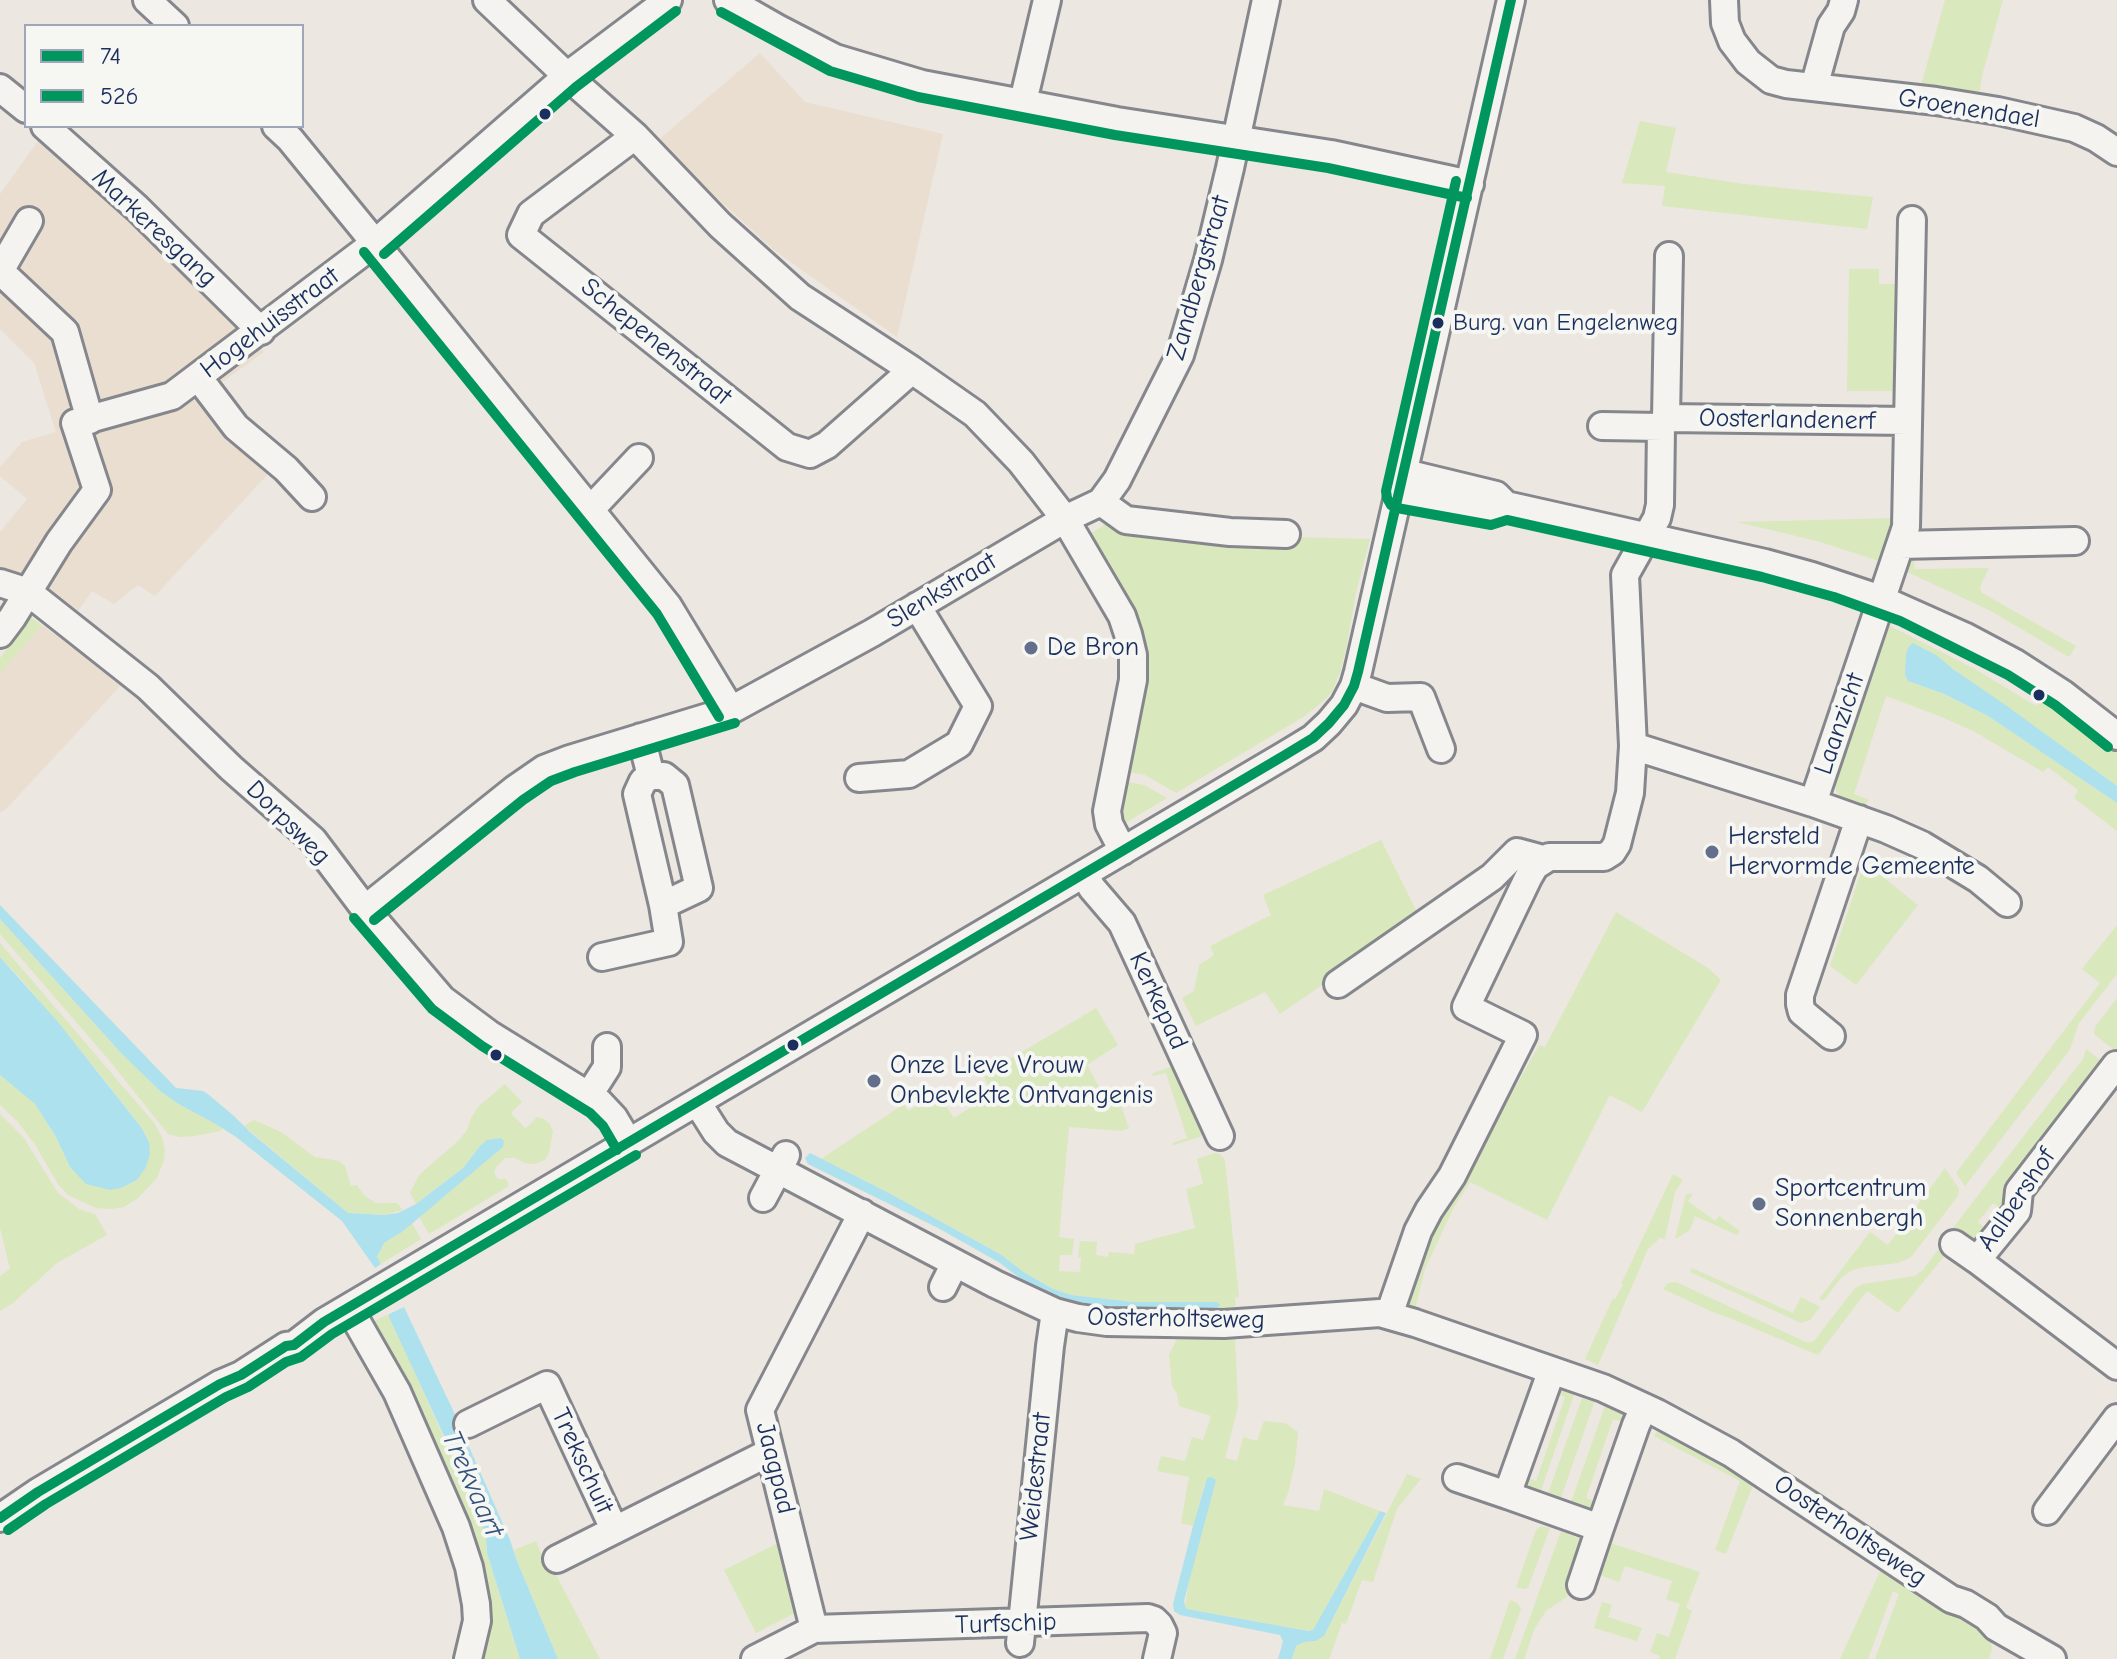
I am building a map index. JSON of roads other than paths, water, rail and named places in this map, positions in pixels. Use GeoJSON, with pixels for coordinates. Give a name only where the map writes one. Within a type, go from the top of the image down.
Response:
{"type":"FeatureCollection","features":[{"type":"Feature","properties":{"kind":"street"},"geometry":{"type":"LineString","coordinates":[[147,0],[173,24]]}},
{"type":"Feature","properties":{"kind":"street"},"geometry":{"type":"LineString","coordinates":[[487,0],[635,136],[720,225],[800,297],[975,414],[1021,462],[1065,519],[1122,616],[1133,655],[1133,680],[1107,811],[1109,824],[1123,851]]}},
{"type":"Feature","properties":{"kind":"street","name":"Hogehuisstraat"},"geometry":{"type":"LineString","coordinates":[[90,420],[172,396],[375,243],[567,76],[668,0]]}},
{"type":"Feature","properties":{"kind":"street"},"geometry":{"type":"LineString","coordinates":[[728,0],[835,58],[922,84],[1117,121],[1331,154],[1470,184]]}},
{"type":"Feature","properties":{"kind":"street"},"geometry":{"type":"LineString","coordinates":[[1023,102],[1047,0]]}},
{"type":"Feature","properties":{"kind":"street","name":"Zandbergstraat"},"geometry":{"type":"LineString","coordinates":[[1101,502],[1117,480],[1180,355],[1208,260],[1266,0]]}},
{"type":"Feature","properties":{"kind":"street"},"geometry":{"type":"LineString","coordinates":[[7,1504],[207,1405],[220,1384],[241,1375],[286,1346],[294,1345],[358,1295],[629,1143],[1123,851],[1313,738],[1336,715],[1354,686],[1511,0]]}},
{"type":"Feature","properties":{"kind":"street","name":"Groenendael"},"geometry":{"type":"LineString","coordinates":[[1724,0],[1729,36],[1755,69],[1771,80],[1960,104],[2064,125],[2084,132],[2117,152]]}},
{"type":"Feature","properties":{"kind":"street"},"geometry":{"type":"LineString","coordinates":[[1814,87],[1831,26],[1842,9]]}},
{"type":"Feature","properties":{"kind":"street"},"geometry":{"type":"LineString","coordinates":[[0,88],[24,107]]}},
{"type":"Feature","properties":{"kind":"street","name":"Markeresgang"},"geometry":{"type":"LineString","coordinates":[[47,128],[137,208],[261,331]]}},
{"type":"Feature","properties":{"kind":"street"},"geometry":{"type":"LineString","coordinates":[[278,128],[668,606],[731,710]]}},
{"type":"Feature","properties":{"kind":"street","name":"Schepenenstraat"},"geometry":{"type":"LineString","coordinates":[[635,136],[531,214],[521,235],[787,447],[798,451],[810,454],[827,445],[912,370]]}},
{"type":"Feature","properties":{"kind":"street","name":"Oosterlandenerf"},"geometry":{"type":"LineString","coordinates":[[1881,599],[1907,521],[1912,220]]}},
{"type":"Feature","properties":{"kind":"street"},"geometry":{"type":"LineString","coordinates":[[0,634],[59,542],[97,490],[75,423],[90,420],[65,332],[0,271],[29,221]]}},
{"type":"Feature","properties":{"kind":"street","name":"Oosterlandenerf"},"geometry":{"type":"LineString","coordinates":[[1338,984],[1492,877],[1517,852],[1543,859],[1558,856],[1604,857],[1616,848],[1630,793],[1633,746],[1624,580],[1626,571],[1657,518],[1660,505],[1669,256]]}},
{"type":"Feature","properties":{"kind":"street"},"geometry":{"type":"LineString","coordinates":[[198,377],[236,427],[286,469],[312,497]]}},
{"type":"Feature","properties":{"kind":"street","name":"Oosterlandenerf"},"geometry":{"type":"LineString","coordinates":[[1602,426],[1663,422],[1908,421]]}},
{"type":"Feature","properties":{"kind":"street"},"geometry":{"type":"LineString","coordinates":[[589,511],[639,458]]}},
{"type":"Feature","properties":{"kind":"street"},"geometry":{"type":"LineString","coordinates":[[1402,484],[1496,495],[1506,505],[1812,576],[1881,599],[2015,663],[2063,694],[2117,736]]}},
{"type":"Feature","properties":{"kind":"street"},"geometry":{"type":"LineString","coordinates":[[1065,519],[1101,502],[1126,520],[1230,532],[1286,534]]}},
{"type":"Feature","properties":{"kind":"street","name":"Slenkstraat"},"geometry":{"type":"LineString","coordinates":[[365,909],[544,769],[731,710],[1065,519]]}},
{"type":"Feature","properties":{"kind":"street"},"geometry":{"type":"LineString","coordinates":[[1900,545],[2075,541]]}},
{"type":"Feature","properties":{"kind":"street","name":"Dorpsweg"},"geometry":{"type":"LineString","coordinates":[[0,583],[28,592],[148,687],[231,768],[313,840],[419,986],[442,999],[471,1034],[589,1095],[610,1111],[629,1143]]}},
{"type":"Feature","properties":{"kind":"street","name":"Laanzicht"},"geometry":{"type":"LineString","coordinates":[[1881,599],[1813,803],[1906,836],[1978,879],[2007,903]]}},
{"type":"Feature","properties":{"kind":"street"},"geometry":{"type":"LineString","coordinates":[[859,778],[909,774],[959,744],[978,706],[917,606]]}},
{"type":"Feature","properties":{"kind":"street"},"geometry":{"type":"LineString","coordinates":[[1354,686],[1387,698],[1421,697],[1441,749]]}},
{"type":"Feature","properties":{"kind":"street"},"geometry":{"type":"LineString","coordinates":[[641,737],[651,776]]}},
{"type":"Feature","properties":{"kind":"street"},"geometry":{"type":"LineString","coordinates":[[1633,746],[1813,803]]}},
{"type":"Feature","properties":{"kind":"street"},"geometry":{"type":"LineString","coordinates":[[602,957],[669,942],[637,794],[643,781],[651,776],[664,776],[675,785],[699,888],[663,905]]}},
{"type":"Feature","properties":{"kind":"street"},"geometry":{"type":"LineString","coordinates":[[1831,1036],[1804,1015],[1800,1008],[1800,995],[1859,819]]}},
{"type":"Feature","properties":{"kind":"street"},"geometry":{"type":"LineString","coordinates":[[1389,1315],[1418,1231],[1449,1181],[1523,1035],[1466,1007],[1533,870],[1543,859]]}},
{"type":"Feature","properties":{"kind":"street","name":"Kerkepad"},"geometry":{"type":"LineString","coordinates":[[1084,874],[1122,923],[1220,1136]]}},
{"type":"Feature","properties":{"kind":"street"},"geometry":{"type":"LineString","coordinates":[[589,1095],[607,1067],[607,1047]]}},
{"type":"Feature","properties":{"kind":"street","name":"Aalbershof"},"geometry":{"type":"LineString","coordinates":[[1977,1260],[2017,1211],[2019,1191],[2117,1067]]}},
{"type":"Feature","properties":{"kind":"street","name":"Oosterholtseweg"},"geometry":{"type":"LineString","coordinates":[[697,1102],[722,1140],[782,1161],[862,1213],[1055,1312],[1107,1322],[1164,1324],[1244,1324],[1373,1312],[1613,1380],[1650,1406],[1794,1485],[1951,1599],[1966,1604],[1987,1617],[2005,1634],[2052,1659]]}},
{"type":"Feature","properties":{"kind":"street"},"geometry":{"type":"LineString","coordinates":[[763,1198],[782,1161]]}},
{"type":"Feature","properties":{"kind":"street","name":"Jaagpad"},"geometry":{"type":"LineString","coordinates":[[814,1629],[760,1410],[862,1213]]}},
{"type":"Feature","properties":{"kind":"street","name":"Aalbershof"},"geometry":{"type":"LineString","coordinates":[[1954,1244],[2117,1366]]}},
{"type":"Feature","properties":{"kind":"street"},"geometry":{"type":"LineString","coordinates":[[943,1287],[955,1263]]}},
{"type":"Feature","properties":{"kind":"street"},"geometry":{"type":"LineString","coordinates":[[358,1295],[456,1527],[469,1567],[476,1604],[474,1638],[468,1659]]}},
{"type":"Feature","properties":{"kind":"street","name":"Weidestraat"},"geometry":{"type":"LineString","coordinates":[[1020,1633],[1055,1312]]}},
{"type":"Feature","properties":{"kind":"street"},"geometry":{"type":"LineString","coordinates":[[1507,1495],[1549,1378]]}},
{"type":"Feature","properties":{"kind":"street","name":"Trekschuit"},"geometry":{"type":"LineString","coordinates":[[468,1424],[547,1385],[614,1529]]}},
{"type":"Feature","properties":{"kind":"street"},"geometry":{"type":"LineString","coordinates":[[1581,1585],[1636,1425],[1650,1406]]}},
{"type":"Feature","properties":{"kind":"street"},"geometry":{"type":"LineString","coordinates":[[2047,1511],[2117,1418]]}},
{"type":"Feature","properties":{"kind":"street","name":"Trekschuit"},"geometry":{"type":"LineString","coordinates":[[557,1559],[770,1452]]}},
{"type":"Feature","properties":{"kind":"street"},"geometry":{"type":"LineString","coordinates":[[1457,1478],[1600,1528]]}},
{"type":"Feature","properties":{"kind":"street","name":"Turfschip"},"geometry":{"type":"LineString","coordinates":[[814,1629],[1020,1633],[1148,1618],[1154,1620],[1163,1633],[1157,1659]]}},
{"type":"Feature","properties":{"kind":"street"},"geometry":{"type":"LineString","coordinates":[[755,1659],[814,1629]]}},
{"type":"Feature","properties":{"kind":"water"},"geometry":{"type":"Polygon","coordinates":[[[1913,643],[1936,655],[2117,786],[2117,803],[1988,716],[1944,694],[1908,681],[1905,675],[1906,654],[1913,643]]]}},
{"type":"Feature","properties":{"kind":"water"},"geometry":{"type":"Polygon","coordinates":[[[0,905],[176,1088],[203,1091],[209,1095],[348,1213],[398,1213],[416,1204],[463,1168],[487,1140],[501,1138],[503,1147],[402,1232],[384,1243],[377,1257],[381,1264],[375,1268],[342,1221],[236,1137],[160,1091],[121,1053],[0,919],[0,905]]]}},
{"type":"Feature","properties":{"kind":"water"},"geometry":{"type":"Polygon","coordinates":[[[0,957],[58,1022],[141,1127],[149,1142],[150,1154],[137,1180],[110,1190],[86,1184],[70,1167],[35,1104],[0,1075],[0,957]]]}},
{"type":"Feature","properties":{"kind":"water"},"geometry":{"type":"Polygon","coordinates":[[[810,1153],[1000,1254],[1053,1289],[1071,1295],[1134,1302],[1217,1302],[1220,1305],[1216,1310],[1141,1309],[1077,1303],[1051,1296],[938,1228],[808,1164],[805,1158],[810,1153]]]}},
{"type":"Feature","properties":{"kind":"water","name":"Trekvaart"},"geometry":{"type":"Polygon","coordinates":[[[404,1307],[510,1540],[558,1659],[520,1659],[478,1515],[389,1317],[389,1314],[404,1307]]]}},
{"type":"Feature","properties":{"kind":"water"},"geometry":{"type":"Polygon","coordinates":[[[1207,1478],[1216,1480],[1184,1601],[1187,1609],[1313,1630],[1380,1511],[1386,1513],[1324,1636],[1296,1646],[1292,1659],[1278,1659],[1283,1641],[1280,1635],[1180,1615],[1174,1611],[1173,1604],[1193,1526],[1207,1478]]]}},
{"type":"Feature","properties":{"kind":"place","name":"Burg. van Engelenweg"},"geometry":{"type":"Point","coordinates":[1438,323]}},
{"type":"Feature","properties":{"kind":"place","name":"De Bron"},"geometry":{"type":"Point","coordinates":[1031,648]}},
{"type":"Feature","properties":{"kind":"place","name":"Hersteld Hervormde Gemeente"},"geometry":{"type":"Point","coordinates":[1712,852]}},
{"type":"Feature","properties":{"kind":"place","name":"Onze Lieve Vrouw Onbevlekte Ontvangenis"},"geometry":{"type":"Point","coordinates":[874,1081]}},
{"type":"Feature","properties":{"kind":"place","name":"Sportcentrum Sonnenbergh"},"geometry":{"type":"Point","coordinates":[1759,1204]}}]}
